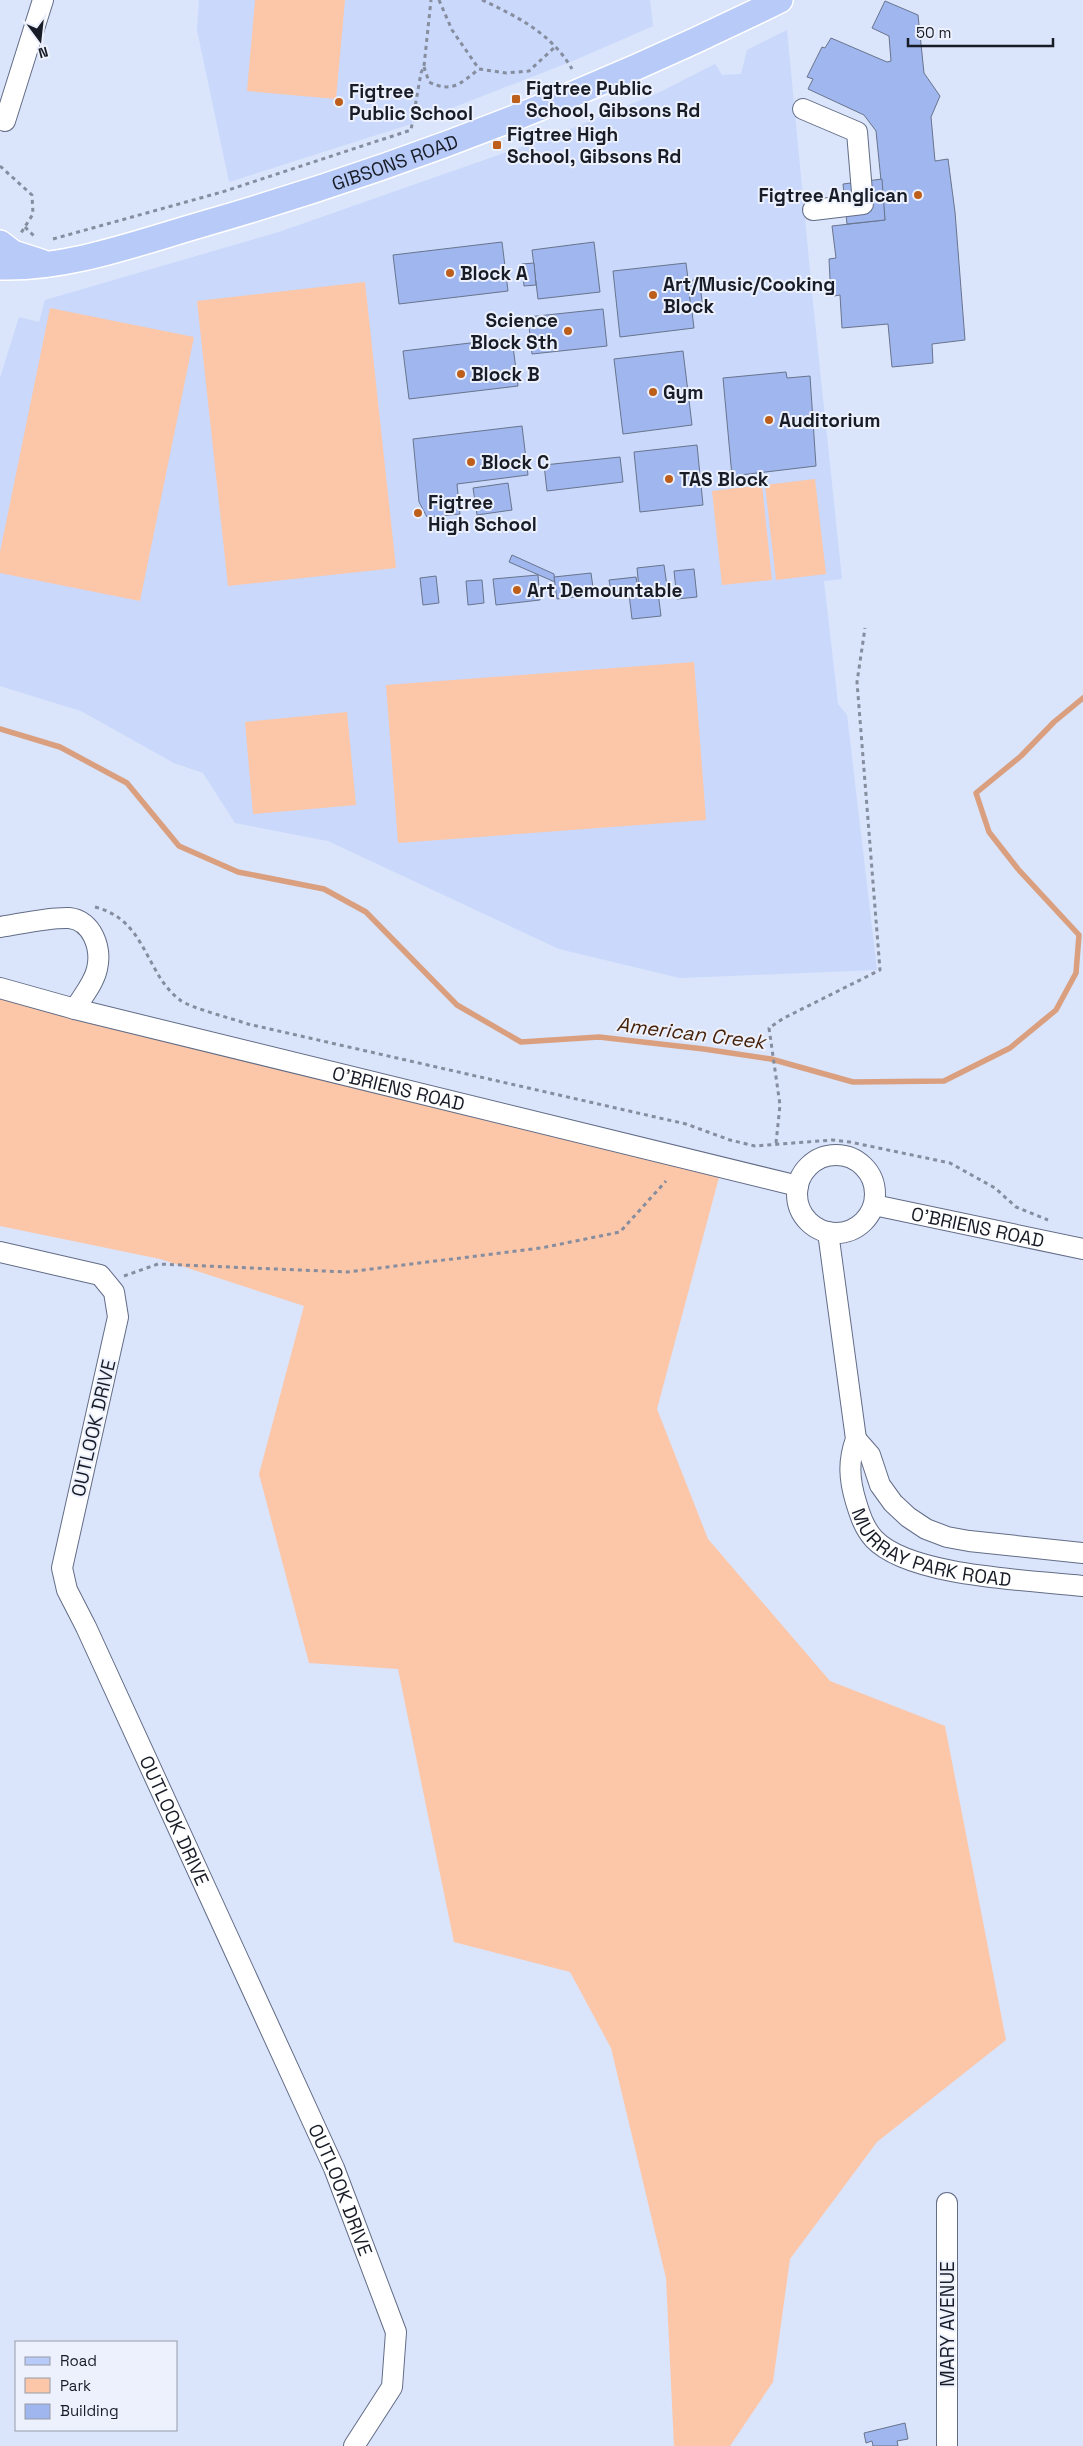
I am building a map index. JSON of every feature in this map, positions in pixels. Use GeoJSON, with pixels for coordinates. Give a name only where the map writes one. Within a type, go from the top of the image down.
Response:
{"type":"FeatureCollection","features":[{"type":"Feature","properties":{"kind":"main road","name":"GIBSONS ROAD"},"geometry":{"type":"LineString","coordinates":[[4,254],[31,261],[49,252],[70,261],[275,203],[432,150],[635,69],[780,0]]}},
{"type":"Feature","properties":{"kind":"street"},"geometry":{"type":"LineString","coordinates":[[4,121],[43,0]]}},
{"type":"Feature","properties":{"kind":"street"},"geometry":{"type":"LineString","coordinates":[[803,109],[857,132],[863,204],[813,210]]}},
{"type":"Feature","properties":{"kind":"street"},"geometry":{"type":"LineString","coordinates":[[0,927],[68,918],[81,920],[90,929],[95,941],[98,968],[74,1009]]}},
{"type":"Feature","properties":{"kind":"street","name":"O'BRIENS ROAD"},"geometry":{"type":"LineString","coordinates":[[0,988],[74,1009],[798,1186]]}},
{"type":"Feature","properties":{"kind":"street"},"geometry":{"type":"LineString","coordinates":[[828,1156],[841,1156],[854,1160],[865,1168],[872,1179],[875,1192],[874,1205],[860,1224],[839,1233],[828,1232],[818,1228],[803,1215],[799,1206],[798,1186],[806,1170],[816,1161],[828,1156]]}},
{"type":"Feature","properties":{"kind":"street","name":"O'BRIENS ROAD"},"geometry":{"type":"LineString","coordinates":[[874,1205],[1083,1249]]}},
{"type":"Feature","properties":{"kind":"street","name":"MURRAY PARK ROAD"},"geometry":{"type":"LineString","coordinates":[[828,1232],[856,1439],[849,1458],[854,1496],[865,1528],[875,1540],[892,1552],[909,1560],[936,1568],[1083,1586]]}},
{"type":"Feature","properties":{"kind":"street"},"geometry":{"type":"LineString","coordinates":[[0,1252],[100,1275],[108,1285]]}},
{"type":"Feature","properties":{"kind":"street","name":"OUTLOOK DRIVE"},"geometry":{"type":"LineString","coordinates":[[108,1285],[114,1292],[118,1317],[62,1568],[67,1590],[334,2168],[396,2332],[392,2387],[354,2446]]}},
{"type":"Feature","properties":{"kind":"street","name":"MURRAY PARK ROAD"},"geometry":{"type":"LineString","coordinates":[[856,1439],[870,1454],[880,1485],[893,1503],[908,1517],[926,1528],[946,1537],[969,1541],[1083,1554]]}},
{"type":"Feature","properties":{"kind":"street","name":"MARY AVENUE"},"geometry":{"type":"LineString","coordinates":[[947,2446],[948,2203]]}},
{"type":"Feature","properties":{"kind":"path"},"geometry":{"type":"LineString","coordinates":[[49,252],[222,192],[411,130],[421,73],[424,66],[431,0]]}},
{"type":"Feature","properties":{"kind":"path"},"geometry":{"type":"LineString","coordinates":[[439,0],[452,30],[479,70]]}},
{"type":"Feature","properties":{"kind":"path"},"geometry":{"type":"LineString","coordinates":[[482,0],[541,31],[556,46],[572,69]]}},
{"type":"Feature","properties":{"kind":"path"},"geometry":{"type":"LineString","coordinates":[[424,66],[429,82],[444,88],[452,87],[479,70],[506,73],[529,71],[556,46]]}},
{"type":"Feature","properties":{"kind":"path"},"geometry":{"type":"LineString","coordinates":[[0,166],[32,195],[33,214],[4,254]]}},
{"type":"Feature","properties":{"kind":"path"},"geometry":{"type":"LineString","coordinates":[[25,227],[39,241]]}},
{"type":"Feature","properties":{"kind":"path"},"geometry":{"type":"LineString","coordinates":[[776,1143],[780,1105],[769,1036],[770,1028],[784,1018],[880,970],[857,682],[865,628]]}},
{"type":"Feature","properties":{"kind":"path"},"geometry":{"type":"LineString","coordinates":[[89,906],[97,907],[120,918],[140,941],[167,987],[181,1001],[248,1024],[686,1124],[730,1140],[755,1146],[832,1140],[950,1163],[995,1188],[1016,1207],[1057,1222]]}},
{"type":"Feature","properties":{"kind":"path"},"geometry":{"type":"LineString","coordinates":[[108,1285],[130,1272],[158,1264],[347,1272],[541,1248],[620,1232],[666,1181]]}},
{"type":"Feature","properties":{"kind":"shaded area","name":"Figtree Public School"},"geometry":{"type":"Polygon","coordinates":[[[199,0],[650,0],[653,26],[575,60],[411,124],[229,182],[197,30],[199,0]]]}},
{"type":"Feature","properties":{"kind":"shaded area","name":"Figtree High School"},"geometry":{"type":"Polygon","coordinates":[[[787,30],[842,579],[824,581],[838,704],[847,715],[877,970],[680,978],[559,949],[328,841],[235,823],[203,773],[174,763],[81,711],[0,686],[0,378],[19,317],[39,322],[45,300],[279,232],[556,135],[658,93],[715,64],[722,75],[741,74],[747,50],[787,30]]]}},
{"type":"Feature","properties":{"kind":"green space"},"geometry":{"type":"Polygon","coordinates":[[[255,0],[345,0],[336,99],[247,91],[255,0]]]}},
{"type":"Feature","properties":{"kind":"green space"},"geometry":{"type":"Polygon","coordinates":[[[365,282],[396,568],[228,586],[197,301],[365,282]]]}},
{"type":"Feature","properties":{"kind":"green space"},"geometry":{"type":"Polygon","coordinates":[[[50,308],[194,337],[140,601],[0,573],[0,552],[50,308]]]}},
{"type":"Feature","properties":{"kind":"green space"},"geometry":{"type":"Polygon","coordinates":[[[815,479],[826,574],[776,580],[765,485],[815,479]]]}},
{"type":"Feature","properties":{"kind":"green space"},"geometry":{"type":"Polygon","coordinates":[[[762,485],[772,580],[722,585],[712,491],[762,485]]]}},
{"type":"Feature","properties":{"kind":"green space"},"geometry":{"type":"Polygon","coordinates":[[[694,662],[706,820],[398,843],[386,685],[694,662]]]}},
{"type":"Feature","properties":{"kind":"green space"},"geometry":{"type":"Polygon","coordinates":[[[347,712],[356,805],[253,814],[245,722],[347,712]]]}},
{"type":"Feature","properties":{"kind":"green space"},"geometry":{"type":"Polygon","coordinates":[[[0,988],[722,1166],[657,1409],[708,1539],[830,1681],[945,1726],[1006,2040],[877,2142],[790,2259],[773,2382],[730,2446],[674,2446],[666,2278],[611,2048],[570,1972],[454,1942],[398,1669],[309,1663],[259,1474],[304,1306],[160,1259],[0,1226],[0,988]]]}},
{"type":"Feature","properties":{"kind":"building","name":"Figtree Anglican"},"geometry":{"type":"Polygon","coordinates":[[[885,1],[918,15],[924,73],[940,96],[931,117],[935,161],[948,159],[955,212],[965,340],[932,344],[933,363],[892,367],[888,324],[842,328],[840,295],[834,296],[830,279],[829,259],[836,258],[832,226],[885,220],[876,131],[864,115],[808,89],[813,79],[807,77],[822,47],[825,48],[831,38],[887,62],[891,61],[889,36],[872,28],[885,1]]]}},
{"type":"Feature","properties":{"kind":"building"},"geometry":{"type":"Polygon","coordinates":[[[882,179],[885,220],[847,224],[843,184],[882,179]]]}},
{"type":"Feature","properties":{"kind":"building","name":"Block A"},"geometry":{"type":"Polygon","coordinates":[[[502,242],[508,291],[399,304],[393,255],[502,242]]]}},
{"type":"Feature","properties":{"kind":"building"},"geometry":{"type":"Polygon","coordinates":[[[594,242],[600,292],[538,299],[532,250],[594,242]]]}},
{"type":"Feature","properties":{"kind":"building"},"geometry":{"type":"Polygon","coordinates":[[[534,263],[536,285],[524,286],[522,264],[534,263]]]}},
{"type":"Feature","properties":{"kind":"building","name":"Art/Music/Cooking Block"},"geometry":{"type":"Polygon","coordinates":[[[686,263],[694,328],[620,337],[613,271],[686,263]]]}},
{"type":"Feature","properties":{"kind":"building"},"geometry":{"type":"Polygon","coordinates":[[[699,278],[703,308],[691,309],[688,282],[699,278]]]}},
{"type":"Feature","properties":{"kind":"building","name":"Science Block Sth"},"geometry":{"type":"Polygon","coordinates":[[[603,309],[607,346],[532,354],[528,317],[603,309]]]}},
{"type":"Feature","properties":{"kind":"building","name":"Block B"},"geometry":{"type":"Polygon","coordinates":[[[512,338],[518,386],[409,399],[403,351],[512,338]]]}},
{"type":"Feature","properties":{"kind":"building","name":"Gym"},"geometry":{"type":"Polygon","coordinates":[[[683,351],[692,425],[623,434],[614,359],[683,351]]]}},
{"type":"Feature","properties":{"kind":"building","name":"Auditorium"},"geometry":{"type":"Polygon","coordinates":[[[786,372],[787,378],[810,376],[816,466],[732,476],[723,378],[786,372]]]}},
{"type":"Feature","properties":{"kind":"building","name":"Block C"},"geometry":{"type":"Polygon","coordinates":[[[522,426],[528,475],[457,484],[460,514],[427,517],[419,502],[413,439],[522,426]]]}},
{"type":"Feature","properties":{"kind":"building","name":"TAS Block"},"geometry":{"type":"Polygon","coordinates":[[[697,445],[703,505],[640,512],[634,452],[697,445]]]}},
{"type":"Feature","properties":{"kind":"building"},"geometry":{"type":"Polygon","coordinates":[[[620,457],[623,482],[547,491],[544,465],[620,457]]]}},
{"type":"Feature","properties":{"kind":"building"},"geometry":{"type":"Polygon","coordinates":[[[508,483],[512,510],[477,515],[473,488],[508,483]]]}},
{"type":"Feature","properties":{"kind":"building"},"geometry":{"type":"Polygon","coordinates":[[[512,555],[554,574],[555,582],[509,562],[512,555]]]}},
{"type":"Feature","properties":{"kind":"building"},"geometry":{"type":"Polygon","coordinates":[[[664,565],[667,586],[639,589],[637,568],[664,565]]]}},
{"type":"Feature","properties":{"kind":"building"},"geometry":{"type":"Polygon","coordinates":[[[694,569],[697,597],[677,599],[674,571],[694,569]]]}},
{"type":"Feature","properties":{"kind":"building"},"geometry":{"type":"Polygon","coordinates":[[[591,573],[594,595],[557,599],[554,577],[591,573]]]}},
{"type":"Feature","properties":{"kind":"building","name":"Art Demountable"},"geometry":{"type":"Polygon","coordinates":[[[538,575],[540,600],[496,605],[493,579],[538,575]]]}},
{"type":"Feature","properties":{"kind":"building"},"geometry":{"type":"Polygon","coordinates":[[[436,576],[439,603],[423,605],[420,578],[436,576]]]}},
{"type":"Feature","properties":{"kind":"building"},"geometry":{"type":"Polygon","coordinates":[[[636,577],[638,589],[611,592],[609,580],[636,577]]]}},
{"type":"Feature","properties":{"kind":"building"},"geometry":{"type":"Polygon","coordinates":[[[482,580],[484,603],[468,605],[466,581],[482,580]]]}},
{"type":"Feature","properties":{"kind":"building"},"geometry":{"type":"Polygon","coordinates":[[[658,592],[661,616],[632,619],[629,594],[658,592]]]}},
{"type":"Feature","properties":{"kind":"building"},"geometry":{"type":"Polygon","coordinates":[[[905,2423],[908,2439],[897,2441],[898,2446],[873,2446],[872,2441],[866,2443],[864,2433],[905,2423]]]}},
{"type":"Feature","properties":{"kind":"waterway","name":"American Creek"},"geometry":{"type":"LineString","coordinates":[[0,729],[60,747],[127,783],[179,846],[238,872],[324,889],[366,912],[457,1005],[521,1042],[599,1037],[771,1059],[853,1082],[944,1081],[1010,1048],[1056,1010],[1076,973],[1079,935],[1018,869],[989,832],[976,793],[1021,756],[1054,722],[1083,698]]}},
{"type":"Feature","properties":{"kind":"place","name":"Figtree Public School, Gibsons Rd"},"geometry":{"type":"Point","coordinates":[516,99]}},
{"type":"Feature","properties":{"kind":"place","name":"Figtree Public School"},"geometry":{"type":"Point","coordinates":[339,102]}},
{"type":"Feature","properties":{"kind":"place","name":"Figtree High School, Gibsons Rd"},"geometry":{"type":"Point","coordinates":[497,145]}},
{"type":"Feature","properties":{"kind":"place","name":"Figtree Anglican"},"geometry":{"type":"Point","coordinates":[918,195]}},
{"type":"Feature","properties":{"kind":"place","name":"Block A"},"geometry":{"type":"Point","coordinates":[450,273]}},
{"type":"Feature","properties":{"kind":"place","name":"Art/Music/Cooking Block"},"geometry":{"type":"Point","coordinates":[653,295]}},
{"type":"Feature","properties":{"kind":"place","name":"Science Block Sth"},"geometry":{"type":"Point","coordinates":[568,331]}},
{"type":"Feature","properties":{"kind":"place","name":"Block B"},"geometry":{"type":"Point","coordinates":[461,374]}},
{"type":"Feature","properties":{"kind":"place","name":"Gym"},"geometry":{"type":"Point","coordinates":[653,392]}},
{"type":"Feature","properties":{"kind":"place","name":"Auditorium"},"geometry":{"type":"Point","coordinates":[769,420]}},
{"type":"Feature","properties":{"kind":"place","name":"Block C"},"geometry":{"type":"Point","coordinates":[471,462]}},
{"type":"Feature","properties":{"kind":"place","name":"TAS Block"},"geometry":{"type":"Point","coordinates":[669,479]}},
{"type":"Feature","properties":{"kind":"place","name":"Figtree High School"},"geometry":{"type":"Point","coordinates":[418,513]}},
{"type":"Feature","properties":{"kind":"place","name":"Art Demountable"},"geometry":{"type":"Point","coordinates":[517,590]}}]}
